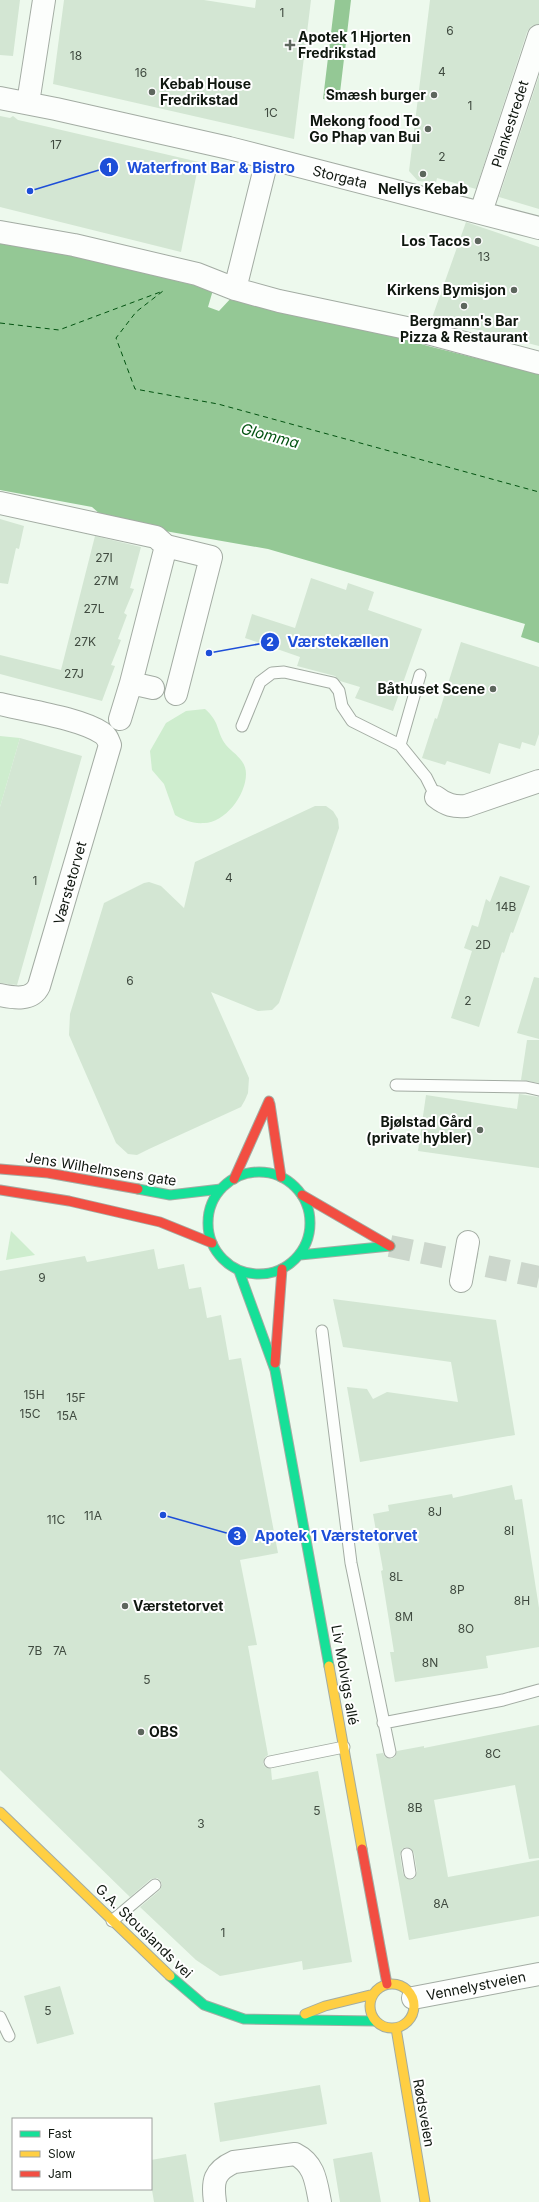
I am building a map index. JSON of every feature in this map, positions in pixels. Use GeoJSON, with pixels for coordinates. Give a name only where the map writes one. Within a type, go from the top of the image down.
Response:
{"type":"FeatureCollection","features":[{"type":"Feature","properties":{"kind":"street"},"geometry":{"type":"LineString","coordinates":[[28,103],[44,0]]}},
{"type":"Feature","properties":{"kind":"street","name":"Plankestredet"},"geometry":{"type":"LineString","coordinates":[[481,212],[539,36]]}},
{"type":"Feature","properties":{"kind":"street","name":"Storgata"},"geometry":{"type":"LineString","coordinates":[[0,98],[229,148],[539,228]]}},
{"type":"Feature","properties":{"kind":"street"},"geometry":{"type":"LineString","coordinates":[[235,288],[264,172]]}},
{"type":"Feature","properties":{"kind":"street"},"geometry":{"type":"LineString","coordinates":[[0,232],[74,245],[197,274],[235,288],[279,300],[416,330],[539,363]]}},
{"type":"Feature","properties":{"kind":"street"},"geometry":{"type":"LineString","coordinates":[[0,503],[156,537],[166,546],[211,557],[176,694]]}},
{"type":"Feature","properties":{"kind":"street"},"geometry":{"type":"LineString","coordinates":[[120,719],[131,683],[166,546]]}},
{"type":"Feature","properties":{"kind":"street"},"geometry":{"type":"LineString","coordinates":[[131,683],[153,688]]}},
{"type":"Feature","properties":{"kind":"street","name":"Værstetorvet"},"geometry":{"type":"LineString","coordinates":[[0,704],[88,726],[107,738],[110,745],[37,991],[29,996],[18,998],[0,995]]}},
{"type":"Feature","properties":{"kind":"street"},"geometry":{"type":"LineString","coordinates":[[436,797],[444,803],[455,807],[466,806],[539,781]]}},
{"type":"Feature","properties":{"kind":"street"},"geometry":{"type":"LineString","coordinates":[[234,1179],[257,1172],[281,1177],[293,1185],[302,1195],[309,1210],[311,1225],[308,1240],[300,1254],[282,1269],[268,1274],[252,1274],[239,1271],[228,1264],[218,1254],[212,1242],[208,1220],[214,1199],[221,1190],[234,1179],[260,1127],[269,1101],[281,1177]]}},
{"type":"Feature","properties":{"kind":"street","name":"Jens Wilhelmsens gate"},"geometry":{"type":"LineString","coordinates":[[0,1169],[48,1173],[170,1196],[221,1190]]}},
{"type":"Feature","properties":{"kind":"street"},"geometry":{"type":"LineString","coordinates":[[0,1190],[69,1201],[160,1222],[212,1242]]}},
{"type":"Feature","properties":{"kind":"street"},"geometry":{"type":"LineString","coordinates":[[300,1254],[390,1246],[302,1195]]}},
{"type":"Feature","properties":{"kind":"street"},"geometry":{"type":"LineString","coordinates":[[461,1281],[468,1242]]}},
{"type":"Feature","properties":{"kind":"street","name":"Liv Molvigs allé"},"geometry":{"type":"LineString","coordinates":[[275,1370],[282,1269]]}},
{"type":"Feature","properties":{"kind":"street","name":"Liv Molvigs allé"},"geometry":{"type":"LineString","coordinates":[[239,1271],[275,1370],[387,1984]]}},
{"type":"Feature","properties":{"kind":"street","name":"G.A. Stouslands vei"},"geometry":{"type":"LineString","coordinates":[[0,1812],[112,1921],[181,1986],[204,2005],[244,2019],[266,2021],[293,2019],[374,2020]]}},
{"type":"Feature","properties":{"kind":"street","name":"Vennelystveien"},"geometry":{"type":"LineString","coordinates":[[413,1998],[539,1974]]}},
{"type":"Feature","properties":{"kind":"street"},"geometry":{"type":"LineString","coordinates":[[387,1984],[404,1987],[413,1998],[413,2014],[406,2023],[396,2028],[385,2027],[374,2020],[369,2009],[370,1995],[387,1984]]}},
{"type":"Feature","properties":{"kind":"street","name":"G.A. Stouslands vei"},"geometry":{"type":"LineString","coordinates":[[293,2019],[325,2006],[370,1995]]}},
{"type":"Feature","properties":{"kind":"street","name":"Rødsveien"},"geometry":{"type":"LineString","coordinates":[[396,2028],[425,2202]]}},
{"type":"Feature","properties":{"kind":"street"},"geometry":{"type":"LineString","coordinates":[[215,2202],[214,2181],[218,2171],[226,2165],[234,2162],[286,2154],[296,2154],[308,2162],[315,2177],[320,2202]]}},
{"type":"Feature","properties":{"kind":"lane"},"geometry":{"type":"LineString","coordinates":[[242,726],[260,682],[272,673],[284,672],[333,683],[339,691],[342,706],[352,721],[400,745],[426,777],[436,797]]}},
{"type":"Feature","properties":{"kind":"lane"},"geometry":{"type":"LineString","coordinates":[[400,745],[420,675]]}},
{"type":"Feature","properties":{"kind":"lane"},"geometry":{"type":"LineString","coordinates":[[396,1085],[526,1087],[539,1090]]}},
{"type":"Feature","properties":{"kind":"lane"},"geometry":{"type":"LineString","coordinates":[[322,1331],[351,1563],[390,1752]]}},
{"type":"Feature","properties":{"kind":"lane"},"geometry":{"type":"LineString","coordinates":[[383,1723],[503,1700],[539,1690]]}},
{"type":"Feature","properties":{"kind":"lane"},"geometry":{"type":"LineString","coordinates":[[270,1762],[344,1747]]}},
{"type":"Feature","properties":{"kind":"lane"},"geometry":{"type":"LineString","coordinates":[[407,1854],[410,1873]]}},
{"type":"Feature","properties":{"kind":"lane"},"geometry":{"type":"LineString","coordinates":[[112,1921],[155,1885]]}},
{"type":"Feature","properties":{"kind":"lane"},"geometry":{"type":"LineString","coordinates":[[0,2017],[8,2036]]}},
{"type":"Feature","properties":{"kind":"shaded area"},"geometry":{"type":"Polygon","coordinates":[[[205,709],[214,719],[226,745],[242,761],[246,774],[242,791],[238,799],[227,813],[212,822],[196,823],[175,815],[164,784],[152,770],[150,751],[166,723],[186,711],[205,709]]]}},
{"type":"Feature","properties":{"kind":"shaded area"},"geometry":{"type":"Polygon","coordinates":[[[0,736],[20,738],[0,807],[0,736]]]}},
{"type":"Feature","properties":{"kind":"shaded area"},"geometry":{"type":"Polygon","coordinates":[[[11,1231],[35,1255],[6,1260],[11,1231]]]}},
{"type":"Feature","properties":{"kind":"water"},"geometry":{"type":"Polygon","coordinates":[[[335,0],[351,0],[339,101],[323,99],[335,0]]]}},
{"type":"Feature","properties":{"kind":"water","name":"Glomma"},"geometry":{"type":"Polygon","coordinates":[[[0,243],[63,252],[213,290],[208,307],[219,311],[233,296],[282,306],[432,347],[539,374],[539,643],[521,637],[525,624],[268,549],[108,521],[92,507],[0,490],[0,243]]]}},
{"type":"Feature","properties":{"kind":"building"},"geometry":{"type":"Polygon","coordinates":[[[0,0],[20,0],[13,56],[0,55],[0,0]]]}},
{"type":"Feature","properties":{"kind":"building"},"geometry":{"type":"Polygon","coordinates":[[[64,0],[204,0],[255,8],[256,0],[311,0],[294,139],[53,84],[64,0]]]}},
{"type":"Feature","properties":{"kind":"building"},"geometry":{"type":"Polygon","coordinates":[[[430,0],[539,0],[539,24],[531,26],[527,32],[476,189],[437,178],[436,183],[418,181],[409,171],[430,0]]]}},
{"type":"Feature","properties":{"kind":"building"},"geometry":{"type":"Polygon","coordinates":[[[539,76],[539,209],[499,197],[539,76]]]}},
{"type":"Feature","properties":{"kind":"building"},"geometry":{"type":"Polygon","coordinates":[[[0,116],[10,118],[13,116],[18,120],[199,162],[181,252],[0,207],[0,116]]]}},
{"type":"Feature","properties":{"kind":"building"},"geometry":{"type":"Polygon","coordinates":[[[466,222],[539,247],[539,346],[432,318],[466,222]]]}},
{"type":"Feature","properties":{"kind":"building"},"geometry":{"type":"Polygon","coordinates":[[[0,519],[24,526],[19,549],[16,548],[8,584],[0,583],[0,519]]]}},
{"type":"Feature","properties":{"kind":"building"},"geometry":{"type":"Polygon","coordinates":[[[95,536],[141,547],[130,588],[134,589],[124,613],[127,615],[118,639],[121,640],[111,665],[115,666],[102,701],[0,674],[0,655],[61,670],[95,536]]]}},
{"type":"Feature","properties":{"kind":"building"},"geometry":{"type":"Polygon","coordinates":[[[311,578],[346,590],[348,583],[374,592],[368,610],[422,629],[393,711],[355,698],[360,687],[340,681],[335,676],[297,666],[300,657],[245,638],[252,614],[295,628],[311,578]]]}},
{"type":"Feature","properties":{"kind":"building","name":"Båthuset Scene"},"geometry":{"type":"Polygon","coordinates":[[[461,642],[539,667],[539,734],[535,746],[522,742],[520,749],[499,743],[490,774],[447,761],[445,765],[422,758],[435,718],[437,719],[461,642]]]}},
{"type":"Feature","properties":{"kind":"building"},"geometry":{"type":"Polygon","coordinates":[[[20,738],[82,756],[17,985],[0,983],[0,807],[20,738]]]}},
{"type":"Feature","properties":{"kind":"building"},"geometry":{"type":"Polygon","coordinates":[[[315,806],[326,806],[333,811],[338,819],[339,828],[279,1003],[272,1010],[258,1011],[211,992],[249,1078],[248,1093],[245,1100],[241,1107],[137,1155],[128,1154],[116,1143],[69,1035],[70,1014],[104,903],[144,883],[149,882],[161,886],[184,908],[195,862],[315,806]]]}},
{"type":"Feature","properties":{"kind":"building"},"geometry":{"type":"Polygon","coordinates":[[[500,876],[530,886],[513,933],[511,932],[504,953],[502,952],[479,1027],[451,1018],[472,951],[464,948],[472,925],[478,927],[486,899],[490,902],[500,876]]]}},
{"type":"Feature","properties":{"kind":"building"},"geometry":{"type":"Polygon","coordinates":[[[534,977],[539,978],[539,1039],[517,1033],[534,977]]]}},
{"type":"Feature","properties":{"kind":"building"},"geometry":{"type":"Polygon","coordinates":[[[527,1040],[539,1040],[539,1083],[521,1080],[527,1040]]]}},
{"type":"Feature","properties":{"kind":"building","name":"Bjølstad Gård (private hybler)"},"geometry":{"type":"Polygon","coordinates":[[[519,1094],[539,1097],[539,1168],[418,1151],[426,1095],[517,1109],[519,1094]]]}},
{"type":"Feature","properties":{"kind":"building","name":"Værstetorvet"},"geometry":{"type":"Polygon","coordinates":[[[154,1249],[158,1269],[184,1264],[189,1289],[201,1287],[207,1318],[221,1315],[229,1360],[241,1358],[278,1553],[240,1560],[257,1645],[248,1646],[268,1755],[265,1757],[263,1763],[265,1767],[271,1769],[272,1780],[318,1771],[352,1962],[303,1970],[302,1961],[220,1976],[196,1960],[140,1907],[160,1890],[162,1884],[160,1880],[157,1878],[151,1879],[130,1897],[0,1770],[0,1271],[85,1256],[87,1262],[154,1249]]]}},
{"type":"Feature","properties":{"kind":"building"},"geometry":{"type":"Polygon","coordinates":[[[333,1299],[496,1320],[515,1435],[360,1462],[347,1387],[367,1389],[373,1399],[387,1392],[458,1402],[451,1362],[343,1347],[333,1299]]]}},
{"type":"Feature","properties":{"kind":"building"},"geometry":{"type":"Polygon","coordinates":[[[512,1485],[515,1500],[522,1499],[539,1608],[539,1647],[486,1656],[488,1668],[395,1682],[390,1652],[394,1652],[381,1571],[383,1570],[373,1514],[389,1511],[388,1505],[452,1494],[453,1498],[512,1485]]]}},
{"type":"Feature","properties":{"kind":"building"},"geometry":{"type":"Polygon","coordinates":[[[539,1725],[539,1858],[529,1859],[515,1785],[434,1800],[448,1877],[539,1860],[539,1916],[409,1940],[376,1754],[383,1753],[385,1757],[391,1759],[395,1757],[397,1751],[424,1746],[424,1748],[539,1725]],[[406,1847],[402,1849],[400,1855],[403,1874],[407,1879],[411,1880],[415,1878],[417,1872],[414,1853],[410,1848],[406,1847]]]}},
{"type":"Feature","properties":{"kind":"building"},"geometry":{"type":"Polygon","coordinates":[[[60,1986],[74,2034],[37,2044],[24,1996],[60,1986]]]}},
{"type":"Feature","properties":{"kind":"building"},"geometry":{"type":"Polygon","coordinates":[[[320,2085],[327,2124],[220,2142],[214,2103],[320,2085]]]}},
{"type":"Feature","properties":{"kind":"building"},"geometry":{"type":"Polygon","coordinates":[[[372,2152],[381,2202],[340,2202],[333,2159],[372,2152]]]}},
{"type":"Feature","properties":{"kind":"building"},"geometry":{"type":"Polygon","coordinates":[[[186,2154],[194,2202],[154,2202],[152,2190],[152,2160],[186,2154]]]}},
{"type":"Feature","properties":{"kind":"ferry route"},"geometry":{"type":"LineString","coordinates":[[0,323],[59,330],[163,291],[136,312],[116,338],[135,389],[218,404],[539,492]]}},
{"type":"Feature","properties":{"kind":"tunnel"},"geometry":{"type":"LineString","coordinates":[[390,1246],[539,1277]]}},
{"type":"Feature","properties":{"kind":"traffic: fast"},"geometry":{"type":"LineString","coordinates":[[259,1172],[279,1176],[295,1187],[306,1203],[310,1223],[306,1243],[295,1259],[279,1270],[259,1274],[239,1270],[223,1259],[212,1243],[208,1223],[212,1203],[223,1187],[239,1176],[259,1172]]}},
{"type":"Feature","properties":{"kind":"traffic: fast"},"geometry":{"type":"LineString","coordinates":[[138,1189],[170,1195],[221,1189]]}},
{"type":"Feature","properties":{"kind":"traffic: fast"},"geometry":{"type":"LineString","coordinates":[[300,1255],[390,1246]]}},
{"type":"Feature","properties":{"kind":"traffic: fast"},"geometry":{"type":"LineString","coordinates":[[239,1271],[275,1370],[329,1666]]}},
{"type":"Feature","properties":{"kind":"traffic: fast"},"geometry":{"type":"LineString","coordinates":[[170,1976],[204,2005],[244,2019],[374,2021]]}},
{"type":"Feature","properties":{"kind":"traffic: slow"},"geometry":{"type":"LineString","coordinates":[[329,1666],[362,1849]]}},
{"type":"Feature","properties":{"kind":"traffic: slow"},"geometry":{"type":"LineString","coordinates":[[0,1812],[170,1976]]}},
{"type":"Feature","properties":{"kind":"traffic: slow"},"geometry":{"type":"LineString","coordinates":[[388,1984],[396,1984],[401,1985],[408,1990],[413,1997],[414,2006],[413,2015],[408,2022],[401,2027],[388,2028],[380,2025],[373,2018],[370,2010],[370,2002],[373,1994],[380,1987],[388,1984]]}},
{"type":"Feature","properties":{"kind":"traffic: slow"},"geometry":{"type":"LineString","coordinates":[[305,2014],[325,2006],[370,1995]]}},
{"type":"Feature","properties":{"kind":"traffic: slow"},"geometry":{"type":"LineString","coordinates":[[396,2028],[425,2202]]}},
{"type":"Feature","properties":{"kind":"traffic: jam"},"geometry":{"type":"LineString","coordinates":[[234,1179],[269,1101]]}},
{"type":"Feature","properties":{"kind":"traffic: jam"},"geometry":{"type":"LineString","coordinates":[[270,1104],[281,1177]]}},
{"type":"Feature","properties":{"kind":"traffic: jam"},"geometry":{"type":"LineString","coordinates":[[0,1169],[48,1173],[138,1189]]}},
{"type":"Feature","properties":{"kind":"traffic: jam"},"geometry":{"type":"LineString","coordinates":[[0,1190],[69,1201],[160,1222],[212,1243]]}},
{"type":"Feature","properties":{"kind":"traffic: jam"},"geometry":{"type":"LineString","coordinates":[[302,1195],[390,1246]]}},
{"type":"Feature","properties":{"kind":"traffic: jam"},"geometry":{"type":"LineString","coordinates":[[275,1363],[282,1269]]}},
{"type":"Feature","properties":{"kind":"traffic: jam"},"geometry":{"type":"LineString","coordinates":[[362,1849],[387,1984]]}},
{"type":"Feature","properties":{"kind":"place","name":"Apotek 1 Hjorten Fredrikstad"},"geometry":{"type":"Point","coordinates":[290,45]}},
{"type":"Feature","properties":{"kind":"place","name":"Kebab House Fredrikstad"},"geometry":{"type":"Point","coordinates":[152,92]}},
{"type":"Feature","properties":{"kind":"place","name":"Smæsh burger"},"geometry":{"type":"Point","coordinates":[434,95]}},
{"type":"Feature","properties":{"kind":"place","name":"Mekong food To Go Phap van Bui"},"geometry":{"type":"Point","coordinates":[428,129]}},
{"type":"Feature","properties":{"kind":"place","name":"Nellys Kebab"},"geometry":{"type":"Point","coordinates":[423,174]}},
{"type":"Feature","properties":{"kind":"place","name":"Waterfront Bar & Bistro"},"geometry":{"type":"Point","coordinates":[30,191]}},
{"type":"Feature","properties":{"kind":"place","name":"Los Tacos"},"geometry":{"type":"Point","coordinates":[478,241]}},
{"type":"Feature","properties":{"kind":"place","name":"Kirkens Bymisjon"},"geometry":{"type":"Point","coordinates":[514,290]}},
{"type":"Feature","properties":{"kind":"place","name":"Bergmann's Bar Pizza & Restaurant"},"geometry":{"type":"Point","coordinates":[464,306]}},
{"type":"Feature","properties":{"kind":"place","name":"Værstekællen"},"geometry":{"type":"Point","coordinates":[209,653]}},
{"type":"Feature","properties":{"kind":"place","name":"Båthuset Scene"},"geometry":{"type":"Point","coordinates":[493,689]}},
{"type":"Feature","properties":{"kind":"place","name":"Bjølstad Gård (private hybler)"},"geometry":{"type":"Point","coordinates":[480,1130]}},
{"type":"Feature","properties":{"kind":"place","name":"Apotek 1 Værstetorvet"},"geometry":{"type":"Point","coordinates":[163,1515]}},
{"type":"Feature","properties":{"kind":"place","name":"Værstetorvet"},"geometry":{"type":"Point","coordinates":[125,1606]}},
{"type":"Feature","properties":{"kind":"place","name":"OBS"},"geometry":{"type":"Point","coordinates":[141,1732]}}]}
